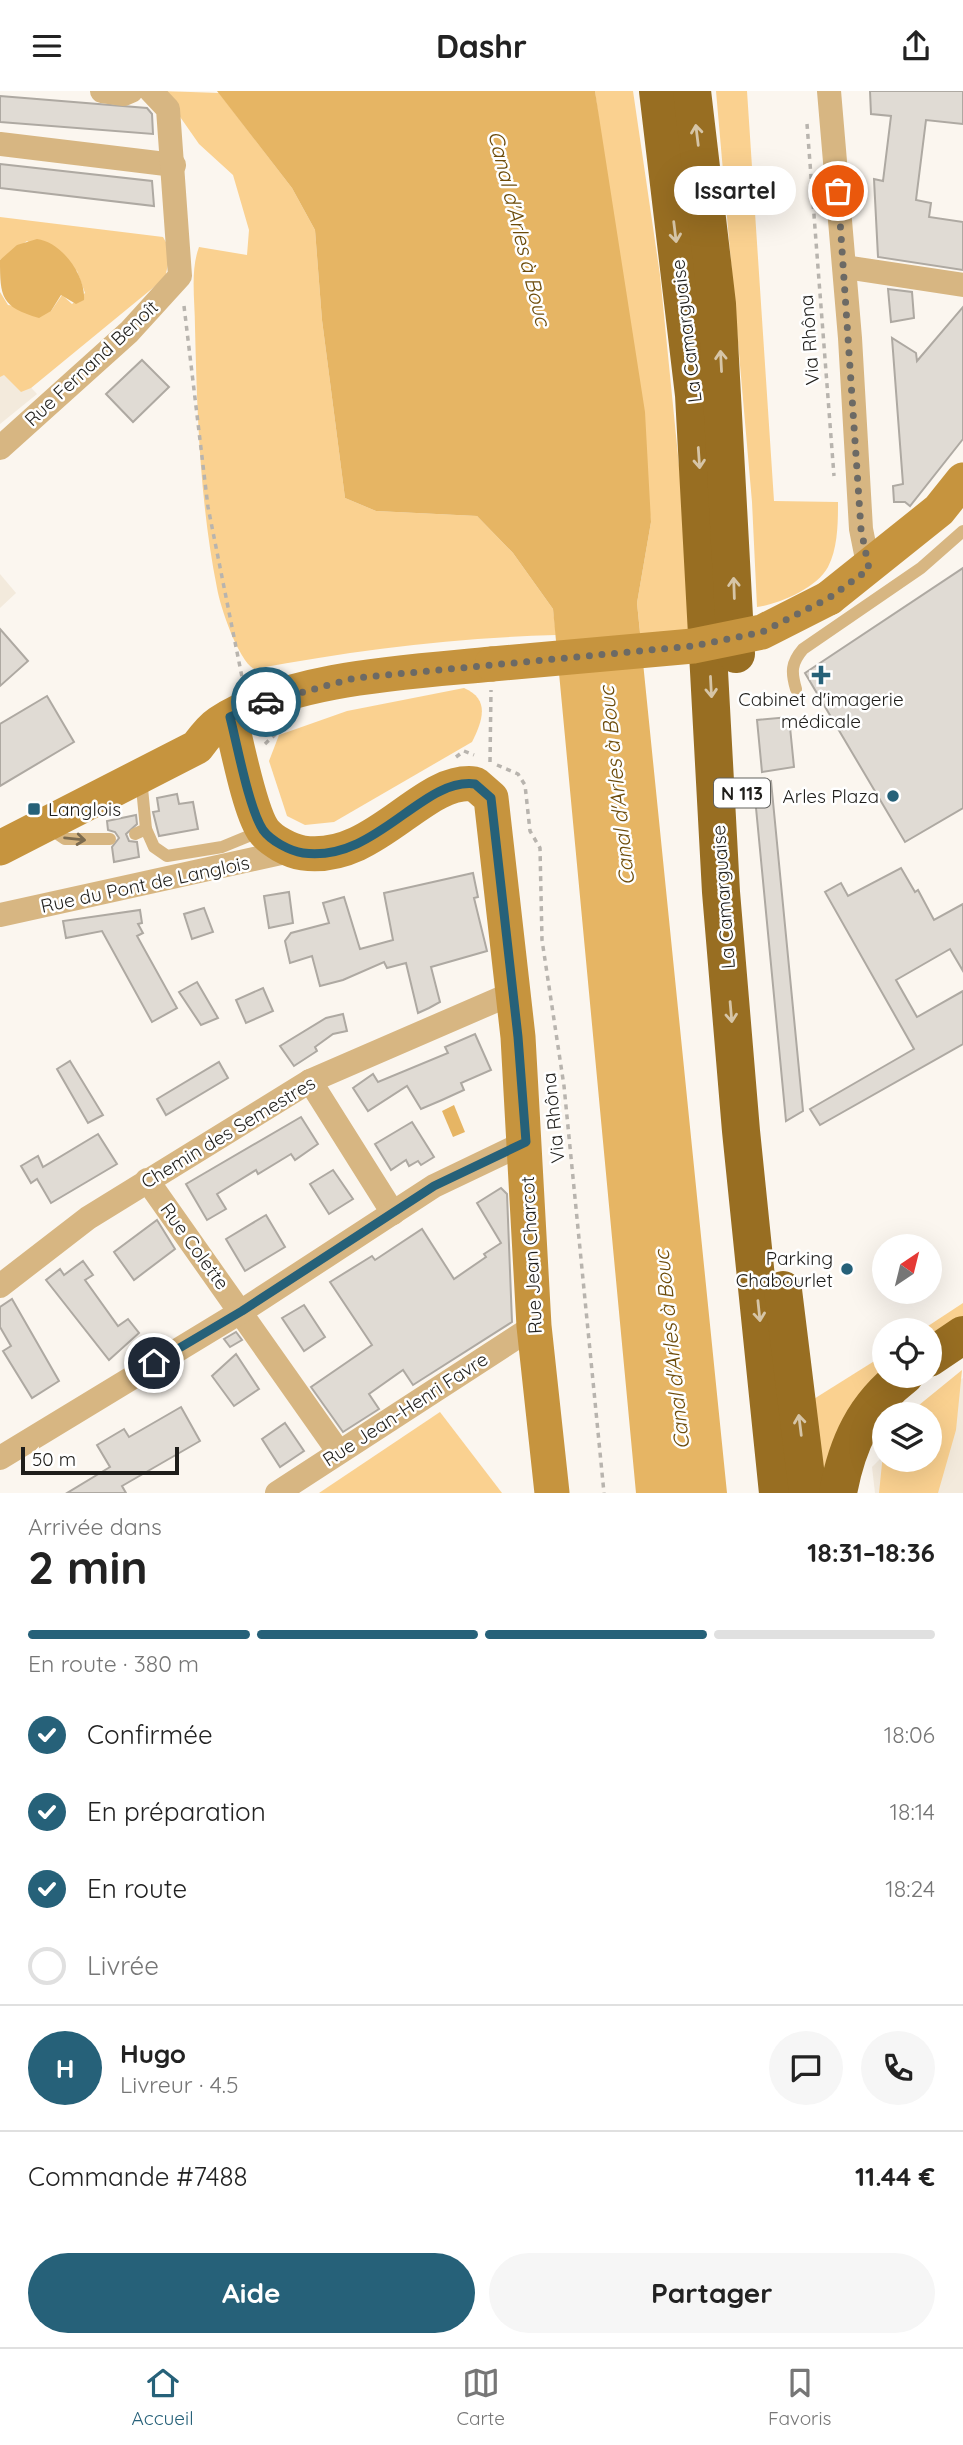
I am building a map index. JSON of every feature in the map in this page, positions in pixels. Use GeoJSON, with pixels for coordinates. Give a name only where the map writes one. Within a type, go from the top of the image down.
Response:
{"type":"FeatureCollection","features":[{"type":"Feature","properties":{"kind":"highway","name":"La Camarguaise"},"geometry":{"type":"LineString","coordinates":[[657,91],[694,395],[722,893],[741,1132],[778,1493]]}},
{"type":"Feature","properties":{"kind":"highway","name":"La Camarguaise"},"geometry":{"type":"LineString","coordinates":[[692,91],[717,303],[751,944],[781,1276],[808,1493]]}},
{"type":"Feature","properties":{"kind":"highway"},"geometry":{"type":"LineString","coordinates":[[942,1350],[963,1335]]}},
{"type":"Feature","properties":{"kind":"highway"},"geometry":{"type":"LineString","coordinates":[[838,1493],[842,1467],[857,1426],[889,1388]]}},
{"type":"Feature","properties":{"kind":"main road"},"geometry":{"type":"LineString","coordinates":[[0,827],[190,728],[355,678],[491,671],[693,646],[762,632],[829,598],[869,569],[959,495]]}},
{"type":"Feature","properties":{"kind":"main road"},"geometry":{"type":"LineString","coordinates":[[0,848],[197,747],[232,716]]}},
{"type":"Feature","properties":{"kind":"main road","name":"Rue du Pont de Langlois"},"geometry":{"type":"LineString","coordinates":[[232,716],[263,830],[290,851],[321,855],[346,851],[452,785],[475,784],[484,788],[494,809]]}},
{"type":"Feature","properties":{"kind":"main road","name":"Rue Jean Charcot"},"geometry":{"type":"LineString","coordinates":[[494,809],[526,1142],[534,1327],[552,1493]]}},
{"type":"Feature","properties":{"kind":"street"},"geometry":{"type":"LineString","coordinates":[[102,91],[124,94],[131,91]]}},
{"type":"Feature","properties":{"kind":"street"},"geometry":{"type":"LineString","coordinates":[[151,91],[168,109],[180,276]]}},
{"type":"Feature","properties":{"kind":"street"},"geometry":{"type":"LineString","coordinates":[[829,91],[845,267],[858,492],[869,569]]}},
{"type":"Feature","properties":{"kind":"street"},"geometry":{"type":"LineString","coordinates":[[0,144],[174,165]]}},
{"type":"Feature","properties":{"kind":"street"},"geometry":{"type":"LineString","coordinates":[[845,267],[963,285]]}},
{"type":"Feature","properties":{"kind":"street","name":"Rue Fernand Benoît"},"geometry":{"type":"LineString","coordinates":[[0,448],[129,332],[180,276]]}},
{"type":"Feature","properties":{"kind":"street","name":"Rue du Pont de Langlois"},"geometry":{"type":"LineString","coordinates":[[0,915],[290,851]]}},
{"type":"Feature","properties":{"kind":"street","name":"Chemin des Semestres"},"geometry":{"type":"LineString","coordinates":[[0,1286],[88,1218],[147,1179],[310,1081],[513,993]]}},
{"type":"Feature","properties":{"kind":"street"},"geometry":{"type":"LineString","coordinates":[[310,1081],[393,1213]]}},
{"type":"Feature","properties":{"kind":"street"},"geometry":{"type":"LineString","coordinates":[[0,1458],[242,1311],[434,1186],[526,1142]]}},
{"type":"Feature","properties":{"kind":"street","name":"Rue Colette"},"geometry":{"type":"LineString","coordinates":[[147,1179],[338,1451]]}},
{"type":"Feature","properties":{"kind":"street","name":"Rue Jean-Henri Favre"},"geometry":{"type":"LineString","coordinates":[[284,1491],[338,1451],[534,1327]]}},
{"type":"Feature","properties":{"kind":"lane"},"geometry":{"type":"LineString","coordinates":[[796,689],[792,674],[793,661],[803,649],[921,568],[963,531]]}},
{"type":"Feature","properties":{"kind":"lane"},"geometry":{"type":"LineString","coordinates":[[148,771],[142,788],[141,832],[154,847],[167,856],[222,847],[263,830]]}},
{"type":"Feature","properties":{"kind":"lane"},"geometry":{"type":"LineString","coordinates":[[43,824],[65,839],[110,839]]}},
{"type":"Feature","properties":{"kind":"path","name":"Via Rhôna"},"geometry":{"type":"LineString","coordinates":[[807,119],[833,474],[841,480]]}},
{"type":"Feature","properties":{"kind":"path"},"geometry":{"type":"LineString","coordinates":[[180,276],[208,507],[229,624],[232,716]]}},
{"type":"Feature","properties":{"kind":"path","name":"Via Rhôna"},"geometry":{"type":"LineString","coordinates":[[491,671],[490,762],[518,774],[525,785],[530,831],[540,848],[542,940],[564,1086],[604,1493]]}},
{"type":"Feature","properties":{"kind":"shaded area"},"geometry":{"type":"Polygon","coordinates":[[[162,91],[219,93],[292,188],[315,230],[322,320],[345,498],[376,511],[477,516],[513,553],[553,609],[556,635],[404,646],[254,669],[248,664],[226,619],[211,556],[200,458],[194,286],[199,247],[247,255],[249,230],[233,175],[199,144],[162,91]]]}},
{"type":"Feature","properties":{"kind":"shaded area"},"geometry":{"type":"Polygon","coordinates":[[[595,91],[633,91],[660,275],[696,636],[641,642],[637,603],[651,522],[595,91]]]}},
{"type":"Feature","properties":{"kind":"shaded area"},"geometry":{"type":"Polygon","coordinates":[[[716,91],[747,91],[774,501],[838,502],[836,543],[823,575],[797,594],[757,607],[752,502],[716,91]]]}},
{"type":"Feature","properties":{"kind":"shaded area"},"geometry":{"type":"Polygon","coordinates":[[[0,217],[163,237],[171,251],[165,278],[31,388],[21,392],[4,375],[0,377],[0,292],[8,305],[51,311],[62,295],[72,304],[85,293],[77,271],[27,241],[0,260],[0,217]]]}},
{"type":"Feature","properties":{"kind":"shaded area"},"geometry":{"type":"Polygon","coordinates":[[[0,355],[37,394],[0,424],[0,355]]]}},
{"type":"Feature","properties":{"kind":"shaded area"},"geometry":{"type":"Polygon","coordinates":[[[0,574],[16,593],[0,608],[0,574]]]}},
{"type":"Feature","properties":{"kind":"shaded area"},"geometry":{"type":"Polygon","coordinates":[[[464,688],[478,698],[481,704],[481,718],[472,742],[334,822],[305,825],[287,816],[269,761],[279,735],[347,711],[464,688]]]}},
{"type":"Feature","properties":{"kind":"shaded area"},"geometry":{"type":"Polygon","coordinates":[[[963,1303],[963,1323],[942,1338],[940,1318],[963,1303]]]}},
{"type":"Feature","properties":{"kind":"shaded area"},"geometry":{"type":"Polygon","coordinates":[[[872,1363],[872,1388],[878,1388],[827,1493],[809,1402],[872,1363]]]}},
{"type":"Feature","properties":{"kind":"shaded area"},"geometry":{"type":"Polygon","coordinates":[[[962,1370],[956,1430],[938,1493],[879,1493],[881,1472],[942,1472],[942,1402],[923,1402],[962,1370]]]}},
{"type":"Feature","properties":{"kind":"shaded area"},"geometry":{"type":"Polygon","coordinates":[[[963,1378],[963,1493],[875,1493],[873,1472],[942,1472],[942,1402],[932,1402],[963,1378]]]}},
{"type":"Feature","properties":{"kind":"shaded area"},"geometry":{"type":"Polygon","coordinates":[[[440,1412],[502,1493],[319,1493],[440,1412]]]}},
{"type":"Feature","properties":{"kind":"water","name":"Canal d'Arles à Bouc"},"geometry":{"type":"Polygon","coordinates":[[[217,91],[595,91],[645,412],[651,522],[637,603],[727,1493],[636,1493],[553,609],[513,553],[477,516],[376,511],[345,498],[322,320],[315,230],[292,188],[217,91]]]}},
{"type":"Feature","properties":{"kind":"water"},"geometry":{"type":"Polygon","coordinates":[[[37,239],[46,241],[63,253],[77,271],[84,291],[84,300],[76,304],[61,295],[51,311],[39,318],[10,305],[2,292],[0,273],[0,260],[17,245],[37,239]]]}},
{"type":"Feature","properties":{"kind":"water"},"geometry":{"type":"Polygon","coordinates":[[[454,1105],[465,1132],[453,1137],[442,1111],[454,1105]]]}},
{"type":"Feature","properties":{"kind":"building"},"geometry":{"type":"Polygon","coordinates":[[[870,91],[963,91],[963,124],[926,120],[916,200],[931,203],[929,217],[963,222],[963,270],[878,257],[874,179],[883,181],[891,116],[871,114],[870,91]]]}},
{"type":"Feature","properties":{"kind":"building"},"geometry":{"type":"Polygon","coordinates":[[[0,96],[147,108],[152,114],[153,134],[0,122],[0,96]]]}},
{"type":"Feature","properties":{"kind":"building"},"geometry":{"type":"Polygon","coordinates":[[[0,164],[152,181],[154,206],[0,188],[0,164]]]}},
{"type":"Feature","properties":{"kind":"building"},"geometry":{"type":"Polygon","coordinates":[[[888,289],[912,292],[914,318],[891,322],[888,289]]]}},
{"type":"Feature","properties":{"kind":"building"},"geometry":{"type":"Polygon","coordinates":[[[963,307],[963,439],[910,506],[905,502],[894,502],[893,486],[903,484],[892,338],[916,353],[917,361],[963,307]]]}},
{"type":"Feature","properties":{"kind":"building"},"geometry":{"type":"Polygon","coordinates":[[[142,360],[169,387],[133,422],[106,394],[142,360]]]}},
{"type":"Feature","properties":{"kind":"building"},"geometry":{"type":"Polygon","coordinates":[[[963,568],[963,808],[905,842],[805,673],[963,568]]]}},
{"type":"Feature","properties":{"kind":"building"},"geometry":{"type":"Polygon","coordinates":[[[0,629],[28,661],[0,686],[0,629]]]}},
{"type":"Feature","properties":{"kind":"building"},"geometry":{"type":"Polygon","coordinates":[[[47,696],[74,742],[0,786],[0,724],[47,696]]]}},
{"type":"Feature","properties":{"kind":"building"},"geometry":{"type":"Polygon","coordinates":[[[789,717],[794,767],[762,772],[757,720],[789,717]]]}},
{"type":"Feature","properties":{"kind":"building"},"geometry":{"type":"Polygon","coordinates":[[[771,781],[803,1111],[786,1121],[754,787],[771,781]]]}},
{"type":"Feature","properties":{"kind":"building"},"geometry":{"type":"Polygon","coordinates":[[[177,794],[179,804],[193,802],[198,829],[159,836],[153,812],[159,811],[157,798],[177,794]]]}},
{"type":"Feature","properties":{"kind":"building"},"geometry":{"type":"Polygon","coordinates":[[[136,815],[137,824],[126,834],[129,841],[137,842],[139,857],[114,862],[112,847],[119,838],[115,832],[108,830],[107,821],[136,815]]]}},
{"type":"Feature","properties":{"kind":"building"},"geometry":{"type":"Polygon","coordinates":[[[901,868],[915,892],[918,890],[934,920],[963,904],[963,971],[950,949],[896,980],[917,1017],[963,991],[963,1044],[820,1125],[810,1109],[914,1049],[825,892],[841,883],[848,896],[901,868]]]}},
{"type":"Feature","properties":{"kind":"building"},"geometry":{"type":"Polygon","coordinates":[[[473,873],[478,897],[474,898],[487,951],[431,967],[440,1002],[429,1008],[418,1013],[406,963],[387,968],[384,962],[343,980],[320,986],[312,956],[290,963],[285,941],[291,933],[329,923],[323,903],[344,897],[360,949],[393,940],[384,893],[473,873]]]}},
{"type":"Feature","properties":{"kind":"building"},"geometry":{"type":"Polygon","coordinates":[[[289,892],[293,923],[269,928],[264,896],[289,892]]]}},
{"type":"Feature","properties":{"kind":"building"},"geometry":{"type":"Polygon","coordinates":[[[204,908],[213,932],[192,939],[184,914],[204,908]]]}},
{"type":"Feature","properties":{"kind":"building"},"geometry":{"type":"Polygon","coordinates":[[[140,910],[142,923],[138,924],[143,933],[137,936],[177,1008],[152,1022],[102,931],[66,938],[63,921],[140,910]]]}},
{"type":"Feature","properties":{"kind":"building"},"geometry":{"type":"Polygon","coordinates":[[[197,982],[218,1018],[201,1025],[179,992],[197,982]]]}},
{"type":"Feature","properties":{"kind":"building"},"geometry":{"type":"Polygon","coordinates":[[[263,988],[273,1011],[246,1023],[236,1000],[263,988]]]}},
{"type":"Feature","properties":{"kind":"building"},"geometry":{"type":"Polygon","coordinates":[[[343,1014],[347,1031],[333,1034],[315,1047],[317,1051],[294,1066],[280,1046],[326,1018],[343,1014]]]}},
{"type":"Feature","properties":{"kind":"building"},"geometry":{"type":"Polygon","coordinates":[[[475,1034],[491,1070],[461,1083],[464,1090],[442,1100],[421,1109],[407,1086],[368,1111],[353,1088],[373,1074],[378,1082],[448,1053],[445,1047],[475,1034]]]}},
{"type":"Feature","properties":{"kind":"building"},"geometry":{"type":"Polygon","coordinates":[[[70,1061],[103,1115],[88,1123],[57,1069],[70,1061]]]}},
{"type":"Feature","properties":{"kind":"building"},"geometry":{"type":"Polygon","coordinates":[[[219,1062],[228,1078],[166,1115],[157,1099],[219,1062]]]}},
{"type":"Feature","properties":{"kind":"building"},"geometry":{"type":"Polygon","coordinates":[[[301,1117],[318,1144],[295,1160],[291,1154],[258,1174],[256,1170],[217,1194],[226,1209],[207,1220],[186,1184],[301,1117]]]}},
{"type":"Feature","properties":{"kind":"building"},"geometry":{"type":"Polygon","coordinates":[[[412,1122],[434,1157],[421,1165],[418,1161],[409,1166],[406,1160],[391,1170],[375,1144],[412,1122]]]}},
{"type":"Feature","properties":{"kind":"building"},"geometry":{"type":"Polygon","coordinates":[[[98,1134],[117,1164],[51,1203],[37,1179],[31,1183],[21,1166],[38,1156],[43,1167],[98,1134]]]}},
{"type":"Feature","properties":{"kind":"building"},"geometry":{"type":"Polygon","coordinates":[[[333,1170],[353,1199],[329,1214],[310,1184],[333,1170]]]}},
{"type":"Feature","properties":{"kind":"building"},"geometry":{"type":"Polygon","coordinates":[[[501,1188],[507,1194],[512,1322],[413,1385],[403,1370],[369,1394],[379,1409],[343,1432],[311,1387],[372,1345],[330,1282],[372,1256],[375,1260],[422,1229],[454,1279],[501,1243],[477,1203],[501,1188]]]}},
{"type":"Feature","properties":{"kind":"building"},"geometry":{"type":"Polygon","coordinates":[[[266,1215],[285,1247],[245,1271],[226,1239],[266,1215]]]}},
{"type":"Feature","properties":{"kind":"building"},"geometry":{"type":"Polygon","coordinates":[[[157,1220],[175,1249],[134,1280],[114,1252],[157,1220]]]}},
{"type":"Feature","properties":{"kind":"building"},"geometry":{"type":"Polygon","coordinates":[[[83,1261],[93,1275],[85,1280],[118,1326],[128,1319],[139,1333],[109,1360],[46,1280],[60,1269],[64,1275],[83,1261]]]}},
{"type":"Feature","properties":{"kind":"building"},"geometry":{"type":"Polygon","coordinates":[[[12,1299],[59,1381],[32,1398],[3,1351],[11,1346],[0,1327],[0,1307],[12,1299]]]}},
{"type":"Feature","properties":{"kind":"building"},"geometry":{"type":"Polygon","coordinates":[[[304,1305],[325,1337],[304,1351],[282,1318],[304,1305]]]}},
{"type":"Feature","properties":{"kind":"building"},"geometry":{"type":"Polygon","coordinates":[[[236,1332],[242,1340],[230,1347],[224,1339],[236,1332]]]}},
{"type":"Feature","properties":{"kind":"building"},"geometry":{"type":"Polygon","coordinates":[[[236,1354],[259,1389],[234,1406],[212,1376],[236,1354]]]}},
{"type":"Feature","properties":{"kind":"building"},"geometry":{"type":"Polygon","coordinates":[[[181,1407],[200,1441],[122,1486],[126,1493],[67,1493],[110,1467],[97,1445],[124,1429],[129,1437],[181,1407]]]}},
{"type":"Feature","properties":{"kind":"building"},"geometry":{"type":"Polygon","coordinates":[[[285,1423],[304,1451],[280,1467],[262,1439],[285,1423]]]}},
{"type":"Feature","properties":{"kind":"way so far"},"geometry":{"type":"LineString","coordinates":[[266,702],[355,678],[693,646],[762,632],[829,598],[869,569],[861,529],[838,191]]}},
{"type":"Feature","properties":{"kind":"place","name":"Issartel"},"geometry":{"type":"Point","coordinates":[838,191]}},
{"type":"Feature","properties":{"kind":"place","name":"Cabinet d'imagerie médicale"},"geometry":{"type":"Point","coordinates":[821,675]}},
{"type":"Feature","properties":{"kind":"place","name":"Arles Plaza"},"geometry":{"type":"Point","coordinates":[893,796]}},
{"type":"Feature","properties":{"kind":"place","name":"Langlois"},"geometry":{"type":"Point","coordinates":[34,809]}},
{"type":"Feature","properties":{"kind":"place","name":"Parking Chabourlet"},"geometry":{"type":"Point","coordinates":[847,1269]}},
{"type":"Feature","properties":{"kind":"route"},"geometry":{"type":"LineString","coordinates":[[154,1363],[242,1311],[434,1186],[526,1142],[518,1037],[491,798],[484,788],[463,782],[452,785],[346,851],[321,855],[290,851],[263,830],[249,790],[230,717],[266,702]]}}]}
